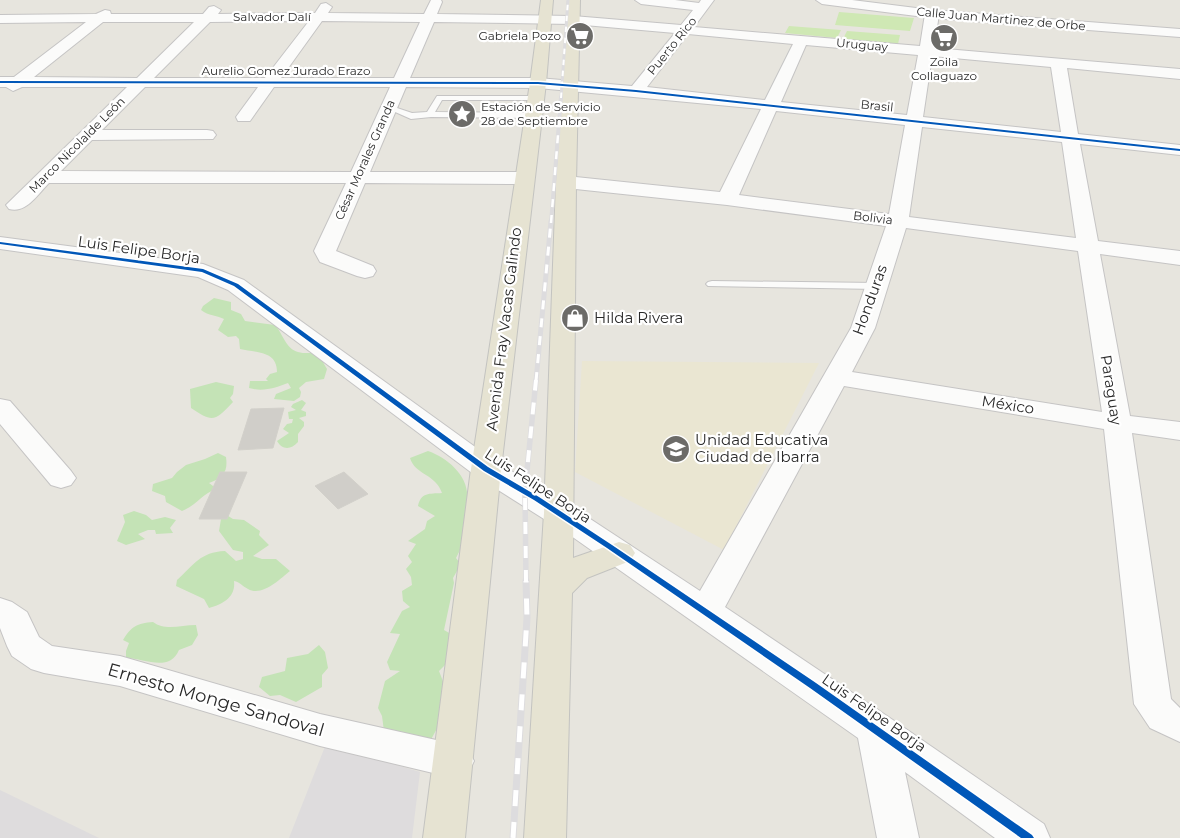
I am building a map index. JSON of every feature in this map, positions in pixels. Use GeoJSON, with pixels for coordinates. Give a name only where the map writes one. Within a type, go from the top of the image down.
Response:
{"type":"FeatureCollection","features":[{"type":"Feature","properties":{"kind":"main road","name":"Avenida Fray Vacas Galindo"},"geometry":{"type":"LineString","coordinates":[[444,838],[486,469],[536,99],[547,0]]}},
{"type":"Feature","properties":{"kind":"main road"},"geometry":{"type":"LineString","coordinates":[[545,838],[559,513],[566,182],[574,0]]}},
{"type":"Feature","properties":{"kind":"main road"},"geometry":{"type":"LineString","coordinates":[[556,589],[575,570],[619,553]]}},
{"type":"Feature","properties":{"kind":"street","name":"Marco Nicolalde León"},"geometry":{"type":"LineString","coordinates":[[16,205],[224,0]]}},
{"type":"Feature","properties":{"kind":"street"},"geometry":{"type":"LineString","coordinates":[[244,117],[331,0]]}},
{"type":"Feature","properties":{"kind":"street","name":"César Morales Granda"},"geometry":{"type":"LineString","coordinates":[[365,271],[328,257],[325,251],[437,0]]}},
{"type":"Feature","properties":{"kind":"street"},"geometry":{"type":"LineString","coordinates":[[641,0],[706,3]]}},
{"type":"Feature","properties":{"kind":"street","name":"Calle Juan Martinez de Orbe"},"geometry":{"type":"LineString","coordinates":[[822,0],[869,3],[932,14],[1180,33]]}},
{"type":"Feature","properties":{"kind":"street","name":"Puerto Rico"},"geometry":{"type":"LineString","coordinates":[[636,91],[706,3]]}},
{"type":"Feature","properties":{"kind":"street"},"geometry":{"type":"LineString","coordinates":[[0,15],[16,5]]}},
{"type":"Feature","properties":{"kind":"street"},"geometry":{"type":"LineString","coordinates":[[0,95],[117,6]]}},
{"type":"Feature","properties":{"kind":"street","name":"Honduras"},"geometry":{"type":"LineString","coordinates":[[706,612],[862,328],[898,221],[932,14]]}},
{"type":"Feature","properties":{"kind":"street","name":"Salvador Dalí"},"geometry":{"type":"LineString","coordinates":[[0,19],[102,17],[429,17],[545,19]]}},
{"type":"Feature","properties":{"kind":"street","name":"Uruguay"},"geometry":{"type":"LineString","coordinates":[[545,19],[802,39],[1180,74]]}},
{"type":"Feature","properties":{"kind":"street"},"geometry":{"type":"LineString","coordinates":[[727,199],[802,39]]}},
{"type":"Feature","properties":{"kind":"street","name":"Paraguay"},"geometry":{"type":"LineString","coordinates":[[1058,62],[1116,423],[1153,704],[1171,721]]}},
{"type":"Feature","properties":{"kind":"street","name":"Aurelio Gomez Jurado Erazo"},"geometry":{"type":"LineString","coordinates":[[0,82],[399,83],[536,99],[571,86]]}},
{"type":"Feature","properties":{"kind":"street","name":"Brasil"},"geometry":{"type":"LineString","coordinates":[[571,86],[636,91],[1180,150]]}},
{"type":"Feature","properties":{"kind":"street"},"geometry":{"type":"LineString","coordinates":[[87,135],[206,135]]}},
{"type":"Feature","properties":{"kind":"street"},"geometry":{"type":"LineString","coordinates":[[44,177],[524,178]]}},
{"type":"Feature","properties":{"kind":"street","name":"Bolivia"},"geometry":{"type":"LineString","coordinates":[[566,182],[727,199],[1180,258]]}},
{"type":"Feature","properties":{"kind":"street","name":"Luis Felipe Borja"},"geometry":{"type":"LineString","coordinates":[[0,243],[203,270],[236,285],[486,469],[559,513],[706,612],[876,729],[1029,838]]}},
{"type":"Feature","properties":{"kind":"street","name":"México"},"geometry":{"type":"LineString","coordinates":[[836,377],[1116,423],[1180,431]]}},
{"type":"Feature","properties":{"kind":"street"},"geometry":{"type":"LineString","coordinates":[[0,407],[61,478]]}},
{"type":"Feature","properties":{"kind":"street","name":"Ernesto Monge Sandoval"},"geometry":{"type":"LineString","coordinates":[[0,611],[16,621],[24,646],[44,659],[120,670],[320,730],[454,761]]}},
{"type":"Feature","properties":{"kind":"street"},"geometry":{"type":"LineString","coordinates":[[876,729],[898,838]]}},
{"type":"Feature","properties":{"kind":"lane"},"geometry":{"type":"LineString","coordinates":[[431,114],[440,98],[469,90]]}},
{"type":"Feature","properties":{"kind":"lane"},"geometry":{"type":"LineString","coordinates":[[388,107],[411,116],[536,99]]}},
{"type":"Feature","properties":{"kind":"lane"},"geometry":{"type":"LineString","coordinates":[[712,284],[877,286]]}},
{"type":"Feature","properties":{"kind":"shaded area","name":"Unidad Educativa Ciudad de Ibarra"},"geometry":{"type":"Polygon","coordinates":[[[582,361],[819,363],[724,550],[575,472],[582,361]]]}},
{"type":"Feature","properties":{"kind":"shaded area"},"geometry":{"type":"Polygon","coordinates":[[[326,744],[420,772],[412,838],[289,838],[326,744]]]}},
{"type":"Feature","properties":{"kind":"shaded area"},"geometry":{"type":"Polygon","coordinates":[[[0,790],[99,838],[0,838],[0,790]]]}},
{"type":"Feature","properties":{"kind":"green space"},"geometry":{"type":"Polygon","coordinates":[[[839,12],[914,18],[910,31],[835,25],[839,12]]]}},
{"type":"Feature","properties":{"kind":"green space"},"geometry":{"type":"Polygon","coordinates":[[[789,26],[841,30],[837,38],[785,33],[789,26]]]}},
{"type":"Feature","properties":{"kind":"green space"},"geometry":{"type":"Polygon","coordinates":[[[847,31],[900,35],[898,44],[843,39],[847,31]]]}},
{"type":"Feature","properties":{"kind":"green space"},"geometry":{"type":"Polygon","coordinates":[[[214,298],[231,302],[231,310],[241,314],[245,321],[275,325],[290,348],[300,353],[318,354],[327,369],[324,379],[306,382],[299,388],[301,392],[300,397],[294,401],[274,399],[276,394],[291,388],[288,383],[274,388],[249,388],[250,381],[268,381],[266,379],[270,374],[277,372],[276,365],[270,356],[240,349],[239,339],[236,336],[228,337],[218,330],[224,319],[201,310],[203,306],[214,298]]]}},
{"type":"Feature","properties":{"kind":"green space"},"geometry":{"type":"Polygon","coordinates":[[[216,382],[234,386],[233,394],[230,398],[233,402],[218,416],[209,418],[191,408],[190,389],[216,382]]]}},
{"type":"Feature","properties":{"kind":"green space"},"geometry":{"type":"Polygon","coordinates":[[[302,400],[306,403],[301,410],[306,412],[306,416],[299,418],[304,422],[304,426],[298,434],[298,442],[290,448],[281,446],[277,441],[289,433],[283,429],[287,424],[292,423],[293,419],[289,419],[288,412],[296,410],[291,407],[302,400]]]}},
{"type":"Feature","properties":{"kind":"green space"},"geometry":{"type":"Polygon","coordinates":[[[428,451],[443,458],[461,476],[467,492],[467,500],[471,506],[469,532],[462,534],[463,544],[456,558],[463,567],[457,571],[453,578],[454,583],[444,630],[451,634],[449,661],[439,671],[444,684],[440,723],[428,745],[384,731],[382,716],[378,708],[385,681],[400,671],[390,670],[387,662],[400,634],[390,633],[402,611],[410,607],[403,601],[402,591],[412,585],[411,577],[406,569],[412,562],[408,556],[416,544],[408,541],[425,529],[427,521],[435,516],[418,506],[419,501],[423,496],[442,493],[435,482],[416,468],[410,458],[428,451]]]}},
{"type":"Feature","properties":{"kind":"green space"},"geometry":{"type":"Polygon","coordinates":[[[218,453],[226,457],[226,462],[224,473],[218,479],[209,483],[217,489],[208,493],[188,508],[182,511],[166,502],[165,496],[152,491],[153,484],[172,478],[186,465],[218,453]]]}},
{"type":"Feature","properties":{"kind":"green space"},"geometry":{"type":"Polygon","coordinates":[[[134,511],[146,515],[152,520],[165,517],[176,520],[170,528],[173,533],[156,534],[155,530],[148,530],[138,534],[145,539],[126,545],[117,541],[125,522],[123,515],[134,511]]]}},
{"type":"Feature","properties":{"kind":"green space"},"geometry":{"type":"Polygon","coordinates":[[[225,514],[233,519],[244,520],[260,531],[259,535],[269,545],[253,556],[262,559],[276,559],[290,571],[270,586],[259,591],[248,589],[234,581],[231,596],[209,608],[204,599],[176,586],[177,580],[198,560],[209,554],[225,551],[236,561],[243,559],[243,552],[233,550],[219,531],[221,519],[225,514]]]}},
{"type":"Feature","properties":{"kind":"green space"},"geometry":{"type":"Polygon","coordinates":[[[153,622],[168,627],[196,625],[198,635],[192,645],[179,650],[175,657],[163,663],[126,658],[129,643],[123,640],[126,636],[135,626],[153,622]]]}},
{"type":"Feature","properties":{"kind":"green space"},"geometry":{"type":"Polygon","coordinates":[[[319,645],[325,652],[328,668],[322,675],[322,687],[296,702],[280,695],[270,696],[259,687],[262,677],[285,671],[287,658],[308,654],[319,645]]]}},
{"type":"Feature","properties":{"kind":"building"},"geometry":{"type":"Polygon","coordinates":[[[284,408],[273,448],[238,450],[251,409],[284,408]]]}},
{"type":"Feature","properties":{"kind":"building"},"geometry":{"type":"Polygon","coordinates":[[[220,472],[247,472],[227,519],[199,519],[220,472]]]}},
{"type":"Feature","properties":{"kind":"building"},"geometry":{"type":"Polygon","coordinates":[[[344,472],[368,494],[338,509],[315,486],[344,472]]]}},
{"type":"Feature","properties":{"kind":"railway"},"geometry":{"type":"LineString","coordinates":[[561,98],[568,0]]}},
{"type":"Feature","properties":{"kind":"railway"},"geometry":{"type":"LineString","coordinates":[[551,223],[561,97]]}},
{"type":"Feature","properties":{"kind":"railway"},"geometry":{"type":"LineString","coordinates":[[536,381],[551,221]]}},
{"type":"Feature","properties":{"kind":"railway"},"geometry":{"type":"LineString","coordinates":[[526,582],[525,491],[536,380]]}},
{"type":"Feature","properties":{"kind":"railway"},"geometry":{"type":"LineString","coordinates":[[513,838],[527,618],[526,581]]}},
{"type":"Feature","properties":{"kind":"cycle path"},"geometry":{"type":"LineString","coordinates":[[0,82],[538,83],[636,91],[1180,150]]}},
{"type":"Feature","properties":{"kind":"cycle path"},"geometry":{"type":"LineString","coordinates":[[0,243],[203,271],[236,285],[486,469],[610,546],[900,746],[1029,838]]}},
{"type":"Feature","properties":{"kind":"place","name":"Gabriela Pozo"},"geometry":{"type":"Point","coordinates":[580,36]}},
{"type":"Feature","properties":{"kind":"place","name":"Zoila Collaguazo"},"geometry":{"type":"Point","coordinates":[944,38]}},
{"type":"Feature","properties":{"kind":"place","name":"Estación de Servicio 28 de Septiembre"},"geometry":{"type":"Point","coordinates":[462,114]}},
{"type":"Feature","properties":{"kind":"place","name":"Hilda Rivera"},"geometry":{"type":"Point","coordinates":[575,318]}},
{"type":"Feature","properties":{"kind":"place","name":"Unidad Educativa Ciudad de Ibarra"},"geometry":{"type":"Point","coordinates":[676,449]}}]}
